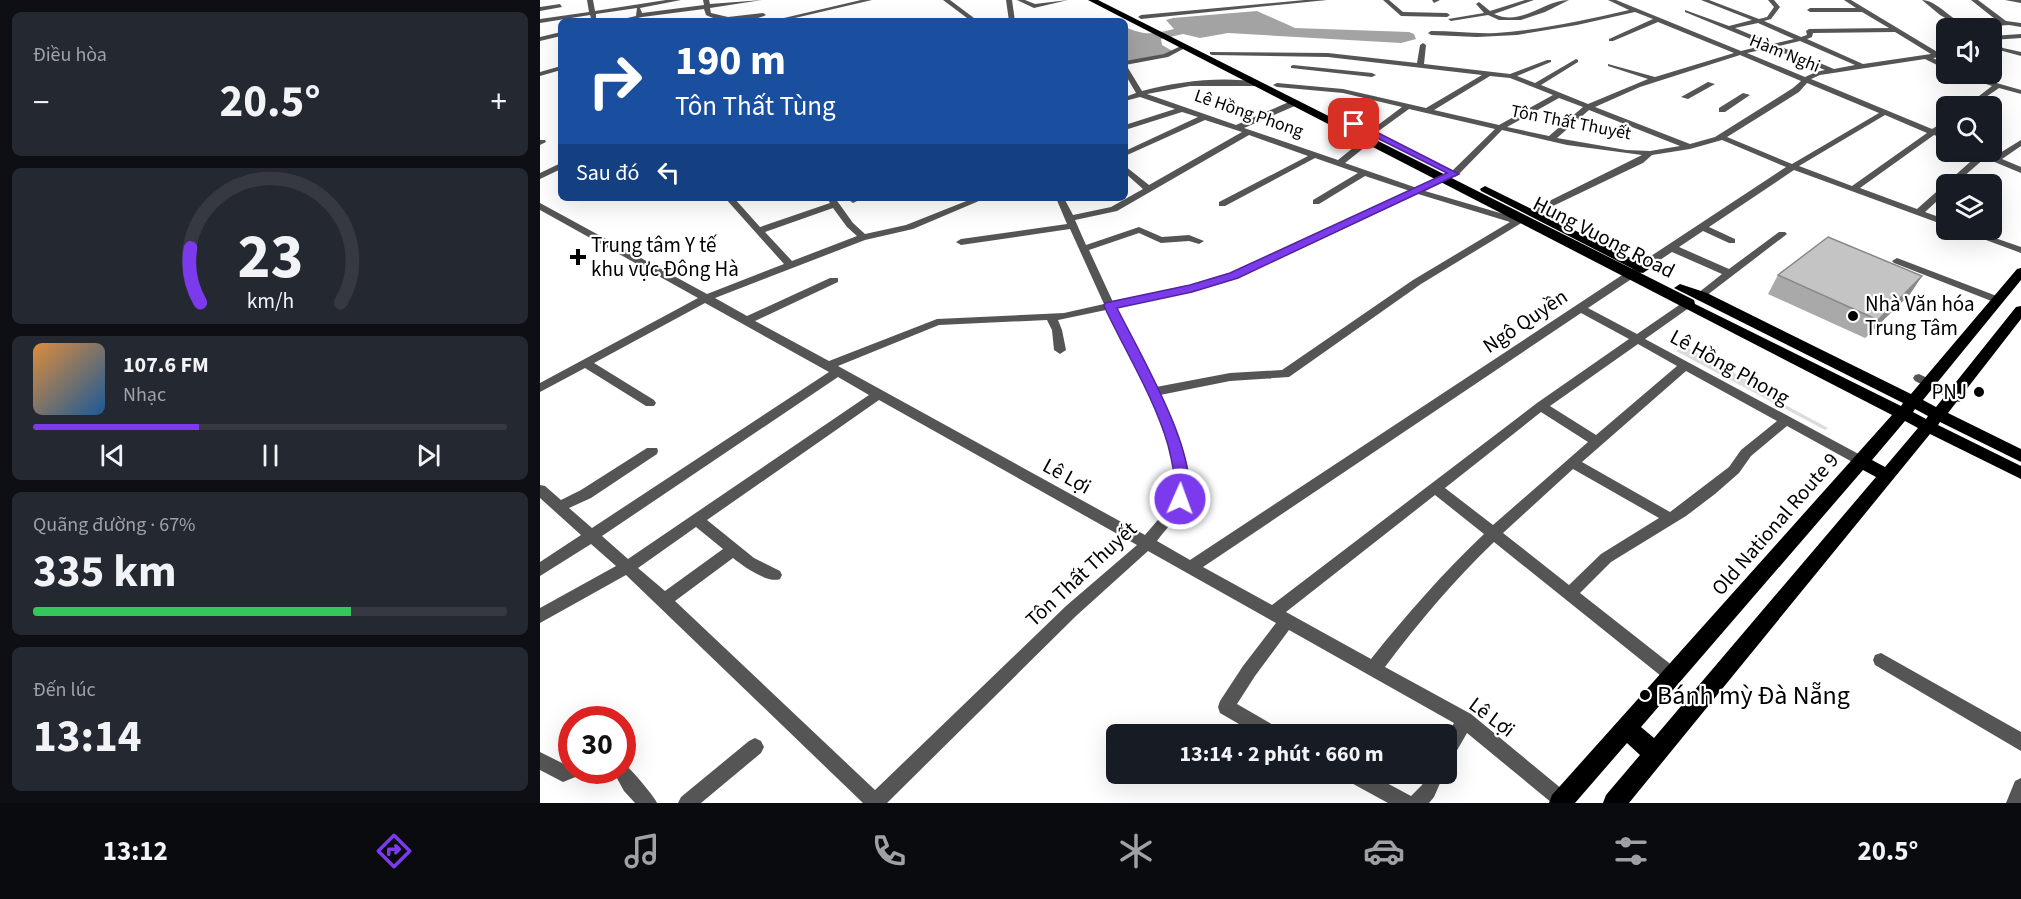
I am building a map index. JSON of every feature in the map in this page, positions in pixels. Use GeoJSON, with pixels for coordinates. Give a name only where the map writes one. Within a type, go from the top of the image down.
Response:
{"type":"FeatureCollection","features":[{"type":"Feature","properties":{"kind":"main road"},"geometry":{"type":"LineString","coordinates":[[1092,0],[1127,18]]}},
{"type":"Feature","properties":{"kind":"main road","name":"Hung Vuong Road"},"geometry":{"type":"LineString","coordinates":[[1107,0],[1142,17],[1183,47],[1294,103],[1454,174],[1532,213],[1635,270],[1933,421],[2021,473]]}},
{"type":"Feature","properties":{"kind":"main road"},"geometry":{"type":"LineString","coordinates":[[1131,20],[1142,17]]}},
{"type":"Feature","properties":{"kind":"main road"},"geometry":{"type":"LineString","coordinates":[[1128,18],[1155,33],[1169,35]]}},
{"type":"Feature","properties":{"kind":"main road","name":"Hung Vuong Road"},"geometry":{"type":"LineString","coordinates":[[1169,35],[1277,85],[1519,220],[1635,270]]}},
{"type":"Feature","properties":{"kind":"main road"},"geometry":{"type":"LineString","coordinates":[[1257,84],[1277,85]]}},
{"type":"Feature","properties":{"kind":"main road"},"geometry":{"type":"LineString","coordinates":[[1443,179],[1454,174]]}},
{"type":"Feature","properties":{"kind":"main road"},"geometry":{"type":"LineString","coordinates":[[1519,220],[1532,213]]}},
{"type":"Feature","properties":{"kind":"main road","name":"Old National Route 9"},"geometry":{"type":"LineString","coordinates":[[1563,802],[1907,408],[1924,381],[2019,277]]}},
{"type":"Feature","properties":{"kind":"main road"},"geometry":{"type":"LineString","coordinates":[[1614,803],[1933,421],[1957,397],[2021,310],[1998,300]]}},
{"type":"Feature","properties":{"kind":"main road","name":"Hung Vuong Road"},"geometry":{"type":"LineString","coordinates":[[1933,421],[2021,456]]}},
{"type":"Feature","properties":{"kind":"main road"},"geometry":{"type":"LineString","coordinates":[[1861,460],[1887,476]]}},
{"type":"Feature","properties":{"kind":"main road"},"geometry":{"type":"LineString","coordinates":[[1626,728],[1656,753]]}},
{"type":"Feature","properties":{"kind":"street"},"geometry":{"type":"LineString","coordinates":[[590,0],[594,18]]}},
{"type":"Feature","properties":{"kind":"street"},"geometry":{"type":"LineString","coordinates":[[540,9],[560,3],[559,18],[636,3],[678,0]]}},
{"type":"Feature","properties":{"kind":"street"},"geometry":{"type":"LineString","coordinates":[[788,18],[869,0]]}},
{"type":"Feature","properties":{"kind":"street"},"geometry":{"type":"LineString","coordinates":[[946,0],[971,18]]}},
{"type":"Feature","properties":{"kind":"street"},"geometry":{"type":"LineString","coordinates":[[1009,0],[1012,18]]}},
{"type":"Feature","properties":{"kind":"street"},"geometry":{"type":"LineString","coordinates":[[1020,0],[1034,6],[1065,0]]}},
{"type":"Feature","properties":{"kind":"street"},"geometry":{"type":"LineString","coordinates":[[1142,17],[1324,0]]}},
{"type":"Feature","properties":{"kind":"street"},"geometry":{"type":"LineString","coordinates":[[1386,0],[1401,14],[1449,17],[1487,14],[1531,0]]}},
{"type":"Feature","properties":{"kind":"street"},"geometry":{"type":"LineString","coordinates":[[1479,4],[1487,14],[1498,19],[1514,20],[1566,0]]}},
{"type":"Feature","properties":{"kind":"street","name":"Hàm Nghi"},"geometry":{"type":"LineString","coordinates":[[1611,0],[1936,133]]}},
{"type":"Feature","properties":{"kind":"street"},"geometry":{"type":"LineString","coordinates":[[1704,0],[1760,21],[1861,66]]}},
{"type":"Feature","properties":{"kind":"street"},"geometry":{"type":"LineString","coordinates":[[1728,27],[1770,18],[1777,7],[1771,0]]}},
{"type":"Feature","properties":{"kind":"street"},"geometry":{"type":"LineString","coordinates":[[1847,0],[1936,55]]}},
{"type":"Feature","properties":{"kind":"street"},"geometry":{"type":"LineString","coordinates":[[1925,0],[1949,18]]}},
{"type":"Feature","properties":{"kind":"street"},"geometry":{"type":"LineString","coordinates":[[1974,0],[1985,10],[2010,25]]}},
{"type":"Feature","properties":{"kind":"street"},"geometry":{"type":"LineString","coordinates":[[2008,0],[2021,2]]}},
{"type":"Feature","properties":{"kind":"street"},"geometry":{"type":"LineString","coordinates":[[636,3],[640,15]]}},
{"type":"Feature","properties":{"kind":"street"},"geometry":{"type":"LineString","coordinates":[[636,18],[640,15],[706,3],[764,8]]}},
{"type":"Feature","properties":{"kind":"street"},"geometry":{"type":"LineString","coordinates":[[706,3],[708,14],[711,18]]}},
{"type":"Feature","properties":{"kind":"street"},"geometry":{"type":"LineString","coordinates":[[1718,4],[1690,12],[1832,71]]}},
{"type":"Feature","properties":{"kind":"street"},"geometry":{"type":"LineString","coordinates":[[729,18],[764,8]]}},
{"type":"Feature","properties":{"kind":"street"},"geometry":{"type":"LineString","coordinates":[[1431,33],[1477,35],[1559,27],[1635,10]]}},
{"type":"Feature","properties":{"kind":"street"},"geometry":{"type":"LineString","coordinates":[[1810,10],[1862,10]]}},
{"type":"Feature","properties":{"kind":"street"},"geometry":{"type":"LineString","coordinates":[[708,14],[717,18]]}},
{"type":"Feature","properties":{"kind":"street"},"geometry":{"type":"LineString","coordinates":[[540,21],[558,18]]}},
{"type":"Feature","properties":{"kind":"street"},"geometry":{"type":"LineString","coordinates":[[1611,40],[1659,19]]}},
{"type":"Feature","properties":{"kind":"street"},"geometry":{"type":"LineString","coordinates":[[2002,25],[2021,25]]}},
{"type":"Feature","properties":{"kind":"street"},"geometry":{"type":"LineString","coordinates":[[1551,139],[1588,107],[1665,75],[1740,53],[1802,39],[1810,36],[1809,31],[1896,30]]}},
{"type":"Feature","properties":{"kind":"street"},"geometry":{"type":"LineString","coordinates":[[540,39],[558,35]]}},
{"type":"Feature","properties":{"kind":"street"},"geometry":{"type":"LineString","coordinates":[[2002,37],[2021,36]]}},
{"type":"Feature","properties":{"kind":"street"},"geometry":{"type":"LineString","coordinates":[[1420,66],[1423,45]]}},
{"type":"Feature","properties":{"kind":"street"},"geometry":{"type":"LineString","coordinates":[[1128,62],[1170,55],[1183,47]]}},
{"type":"Feature","properties":{"kind":"street"},"geometry":{"type":"LineString","coordinates":[[2002,49],[2021,54]]}},
{"type":"Feature","properties":{"kind":"street"},"geometry":{"type":"LineString","coordinates":[[1212,53],[1328,54],[1510,76],[1690,147]]}},
{"type":"Feature","properties":{"kind":"street","name":"Tôn Thất Thuyết"},"geometry":{"type":"LineString","coordinates":[[1277,85],[1343,91],[1551,139],[1626,153],[1650,153],[1690,147],[1721,137],[1813,75],[1936,56]]}},
{"type":"Feature","properties":{"kind":"street"},"geometry":{"type":"LineString","coordinates":[[1926,57],[1936,62]]}},
{"type":"Feature","properties":{"kind":"street"},"geometry":{"type":"LineString","coordinates":[[1362,95],[1380,60]]}},
{"type":"Feature","properties":{"kind":"street"},"geometry":{"type":"LineString","coordinates":[[1510,76],[1549,61]]}},
{"type":"Feature","properties":{"kind":"street"},"geometry":{"type":"LineString","coordinates":[[1536,85],[1576,61]]}},
{"type":"Feature","properties":{"kind":"street"},"geometry":{"type":"LineString","coordinates":[[1627,62],[1665,75]]}},
{"type":"Feature","properties":{"kind":"street"},"geometry":{"type":"LineString","coordinates":[[1610,65],[1654,79]]}},
{"type":"Feature","properties":{"kind":"street"},"geometry":{"type":"LineString","coordinates":[[540,68],[558,67]]}},
{"type":"Feature","properties":{"kind":"street"},"geometry":{"type":"LineString","coordinates":[[1293,67],[1372,75]]}},
{"type":"Feature","properties":{"kind":"street"},"geometry":{"type":"LineString","coordinates":[[540,74],[558,68]]}},
{"type":"Feature","properties":{"kind":"street"},"geometry":{"type":"LineString","coordinates":[[1128,73],[1140,94]]}},
{"type":"Feature","properties":{"kind":"street"},"geometry":{"type":"LineString","coordinates":[[1428,110],[1490,73]]}},
{"type":"Feature","properties":{"kind":"street"},"geometry":{"type":"LineString","coordinates":[[1128,98],[1198,82],[1257,84]]}},
{"type":"Feature","properties":{"kind":"street"},"geometry":{"type":"LineString","coordinates":[[1686,97],[1711,84]]}},
{"type":"Feature","properties":{"kind":"street"},"geometry":{"type":"LineString","coordinates":[[1994,84],[2021,92]]}},
{"type":"Feature","properties":{"kind":"street"},"geometry":{"type":"LineString","coordinates":[[1983,96],[1998,85]]}},
{"type":"Feature","properties":{"kind":"street","name":"Lê Hồng Phong"},"geometry":{"type":"LineString","coordinates":[[1140,94],[1417,190],[1519,220]]}},
{"type":"Feature","properties":{"kind":"street"},"geometry":{"type":"LineString","coordinates":[[1454,174],[1501,127],[1559,95]]}},
{"type":"Feature","properties":{"kind":"street"},"geometry":{"type":"LineString","coordinates":[[1722,110],[1746,95]]}},
{"type":"Feature","properties":{"kind":"street"},"geometry":{"type":"LineString","coordinates":[[1237,128],[1294,103]]}},
{"type":"Feature","properties":{"kind":"street"},"geometry":{"type":"LineString","coordinates":[[1340,163],[1408,106]]}},
{"type":"Feature","properties":{"kind":"street"},"geometry":{"type":"LineString","coordinates":[[1128,127],[1183,110]]}},
{"type":"Feature","properties":{"kind":"street","name":"Ngô Quyền"},"geometry":{"type":"LineString","coordinates":[[1190,568],[1670,247],[1793,167],[1886,112]]}},
{"type":"Feature","properties":{"kind":"street"},"geometry":{"type":"LineString","coordinates":[[1128,153],[1205,117]]}},
{"type":"Feature","properties":{"kind":"street"},"geometry":{"type":"LineString","coordinates":[[1853,189],[1936,130]]}},
{"type":"Feature","properties":{"kind":"street"},"geometry":{"type":"LineString","coordinates":[[1128,201],[1248,132]]}},
{"type":"Feature","properties":{"kind":"street"},"geometry":{"type":"LineString","coordinates":[[1721,137],[1793,167],[1936,219]]}},
{"type":"Feature","properties":{"kind":"street"},"geometry":{"type":"LineString","coordinates":[[2002,155],[2021,142]]}},
{"type":"Feature","properties":{"kind":"street"},"geometry":{"type":"LineString","coordinates":[[1532,213],[1640,161],[1650,153]]}},
{"type":"Feature","properties":{"kind":"street"},"geometry":{"type":"LineString","coordinates":[[1222,204],[1315,155]]}},
{"type":"Feature","properties":{"kind":"street"},"geometry":{"type":"LineString","coordinates":[[1960,174],[1972,162]]}},
{"type":"Feature","properties":{"kind":"street"},"geometry":{"type":"LineString","coordinates":[[2002,162],[2021,170]]}},
{"type":"Feature","properties":{"kind":"street"},"geometry":{"type":"LineString","coordinates":[[540,176],[558,167]]}},
{"type":"Feature","properties":{"kind":"street"},"geometry":{"type":"LineString","coordinates":[[1128,172],[1148,189]]}},
{"type":"Feature","properties":{"kind":"street"},"geometry":{"type":"LineString","coordinates":[[1316,202],[1365,172]]}},
{"type":"Feature","properties":{"kind":"street"},"geometry":{"type":"LineString","coordinates":[[540,570],[833,369],[937,322],[1051,316],[1192,288],[1234,276],[1443,179]]}},
{"type":"Feature","properties":{"kind":"street"},"geometry":{"type":"LineString","coordinates":[[1918,213],[1936,197]]}},
{"type":"Feature","properties":{"kind":"street"},"geometry":{"type":"LineString","coordinates":[[732,201],[790,265]]}},
{"type":"Feature","properties":{"kind":"street"},"geometry":{"type":"LineString","coordinates":[[760,230],[833,201],[850,225],[863,237]]}},
{"type":"Feature","properties":{"kind":"street"},"geometry":{"type":"LineString","coordinates":[[540,388],[706,298],[863,237],[882,236],[910,227],[975,201]]}},
{"type":"Feature","properties":{"kind":"street","name":"Tôn Thất Thuyết"},"geometry":{"type":"LineString","coordinates":[[875,802],[1071,611],[1147,544],[1180,499],[1182,486],[1174,443],[1061,201]]}},
{"type":"Feature","properties":{"kind":"street"},"geometry":{"type":"LineString","coordinates":[[961,242],[1071,222],[1114,209],[1128,201]]}},
{"type":"Feature","properties":{"kind":"street","name":"Lê Lợi"},"geometry":{"type":"LineString","coordinates":[[540,206],[1465,720],[1563,802]]}},
{"type":"Feature","properties":{"kind":"street"},"geometry":{"type":"LineString","coordinates":[[1152,392],[1230,377],[1285,374],[1417,282],[1519,220]]}},
{"type":"Feature","properties":{"kind":"street"},"geometry":{"type":"LineString","coordinates":[[1701,227],[1732,241]]}},
{"type":"Feature","properties":{"kind":"street"},"geometry":{"type":"LineString","coordinates":[[1083,249],[1139,230],[1161,240],[1190,238],[1199,241]]}},
{"type":"Feature","properties":{"kind":"street"},"geometry":{"type":"LineString","coordinates":[[1255,724],[1226,707],[1279,618],[1436,488],[1541,406],[1639,340],[1782,234]]}},
{"type":"Feature","properties":{"kind":"street"},"geometry":{"type":"LineString","coordinates":[[1992,240],[2021,250]]}},
{"type":"Feature","properties":{"kind":"street"},"geometry":{"type":"LineString","coordinates":[[1670,247],[1729,273]]}},
{"type":"Feature","properties":{"kind":"street"},"geometry":{"type":"LineString","coordinates":[[1897,261],[1998,300]]}},
{"type":"Feature","properties":{"kind":"street"},"geometry":{"type":"LineString","coordinates":[[746,321],[834,280]]}},
{"type":"Feature","properties":{"kind":"street","name":"Lê Hồng Phong"},"geometry":{"type":"LineString","coordinates":[[1580,308],[1861,460]]}},
{"type":"Feature","properties":{"kind":"street"},"geometry":{"type":"LineString","coordinates":[[1051,316],[1057,330],[1059,350]]}},
{"type":"Feature","properties":{"kind":"street"},"geometry":{"type":"LineString","coordinates":[[585,363],[650,404]]}},
{"type":"Feature","properties":{"kind":"street"},"geometry":{"type":"LineString","coordinates":[[1373,670],[1411,620],[1454,573],[1572,462],[1685,365]]}},
{"type":"Feature","properties":{"kind":"street"},"geometry":{"type":"LineString","coordinates":[[1924,381],[1957,397]]}},
{"type":"Feature","properties":{"kind":"street"},"geometry":{"type":"LineString","coordinates":[[540,616],[627,567],[879,394]]}},
{"type":"Feature","properties":{"kind":"street"},"geometry":{"type":"LineString","coordinates":[[1541,406],[1598,442]]}},
{"type":"Feature","properties":{"kind":"street"},"geometry":{"type":"LineString","coordinates":[[1571,593],[1606,558],[1710,490],[1734,470],[1746,453],[1786,420]]}},
{"type":"Feature","properties":{"kind":"street"},"geometry":{"type":"LineString","coordinates":[[548,502],[586,494],[652,451]]}},
{"type":"Feature","properties":{"kind":"street"},"geometry":{"type":"LineString","coordinates":[[1572,462],[1670,518]]}},
{"type":"Feature","properties":{"kind":"street"},"geometry":{"type":"LineString","coordinates":[[1436,488],[1496,533],[1672,675]]}},
{"type":"Feature","properties":{"kind":"street"},"geometry":{"type":"LineString","coordinates":[[548,502],[664,600],[875,802]]}},
{"type":"Feature","properties":{"kind":"street"},"geometry":{"type":"LineString","coordinates":[[696,519],[749,562],[775,575]]}},
{"type":"Feature","properties":{"kind":"street"},"geometry":{"type":"LineString","coordinates":[[664,600],[733,549]]}},
{"type":"Feature","properties":{"kind":"street"},"geometry":{"type":"LineString","coordinates":[[1881,660],[2021,742]]}},
{"type":"Feature","properties":{"kind":"street"},"geometry":{"type":"LineString","coordinates":[[1457,734],[1465,720]]}},
{"type":"Feature","properties":{"kind":"street"},"geometry":{"type":"LineString","coordinates":[[687,803],[755,747]]}},
{"type":"Feature","properties":{"kind":"street"},"geometry":{"type":"LineString","coordinates":[[540,761],[558,770]]}},
{"type":"Feature","properties":{"kind":"street"},"geometry":{"type":"LineString","coordinates":[[629,784],[648,803]]}},
{"type":"Feature","properties":{"kind":"street"},"geometry":{"type":"LineString","coordinates":[[1371,784],[1406,803]]}},
{"type":"Feature","properties":{"kind":"street"},"geometry":{"type":"LineString","coordinates":[[1416,803],[1421,800],[1431,784]]}},
{"type":"Feature","properties":{"kind":"street"},"geometry":{"type":"LineString","coordinates":[[2015,803],[2021,787]]}},
{"type":"Feature","properties":{"kind":"shaded area"},"geometry":{"type":"Polygon","coordinates":[[[1257,11],[1295,28],[1409,32],[1414,34],[1416,39],[1401,43],[1228,33],[1200,38],[1183,34],[1161,39],[1162,45],[1174,52],[1128,62],[1128,28],[1144,33],[1174,29],[1166,20],[1257,11]]]}},
{"type":"Feature","properties":{"kind":"shaded area"},"geometry":{"type":"Polygon","coordinates":[[[1688,348],[1777,396],[1778,401],[1828,428],[1825,430],[1676,351],[1688,348]]]}},
{"type":"Feature","properties":{"kind":"building"},"geometry":{"type":"Polygon","coordinates":[[[1828,237],[1922,276],[1878,320],[1778,275],[1828,237]]]}},
{"type":"Feature","properties":{"kind":"place","name":"Trung tâm Y tế khu vực Đông Hà"},"geometry":{"type":"Point","coordinates":[578,257]}},
{"type":"Feature","properties":{"kind":"place","name":"Nhà Văn hóa Trung Tâm"},"geometry":{"type":"Point","coordinates":[1853,316]}},
{"type":"Feature","properties":{"kind":"place","name":"PNJ"},"geometry":{"type":"Point","coordinates":[1979,392]}},
{"type":"Feature","properties":{"kind":"place","name":"Bánh mỳ Đà Nẵng"},"geometry":{"type":"Point","coordinates":[1645,695]}},
{"type":"Feature","properties":{"kind":"route"},"geometry":{"type":"LineString","coordinates":[[1180,499],[1181,470],[1174,443],[1159,405],[1110,306],[1234,276],[1454,174],[1354,124]]}}]}
